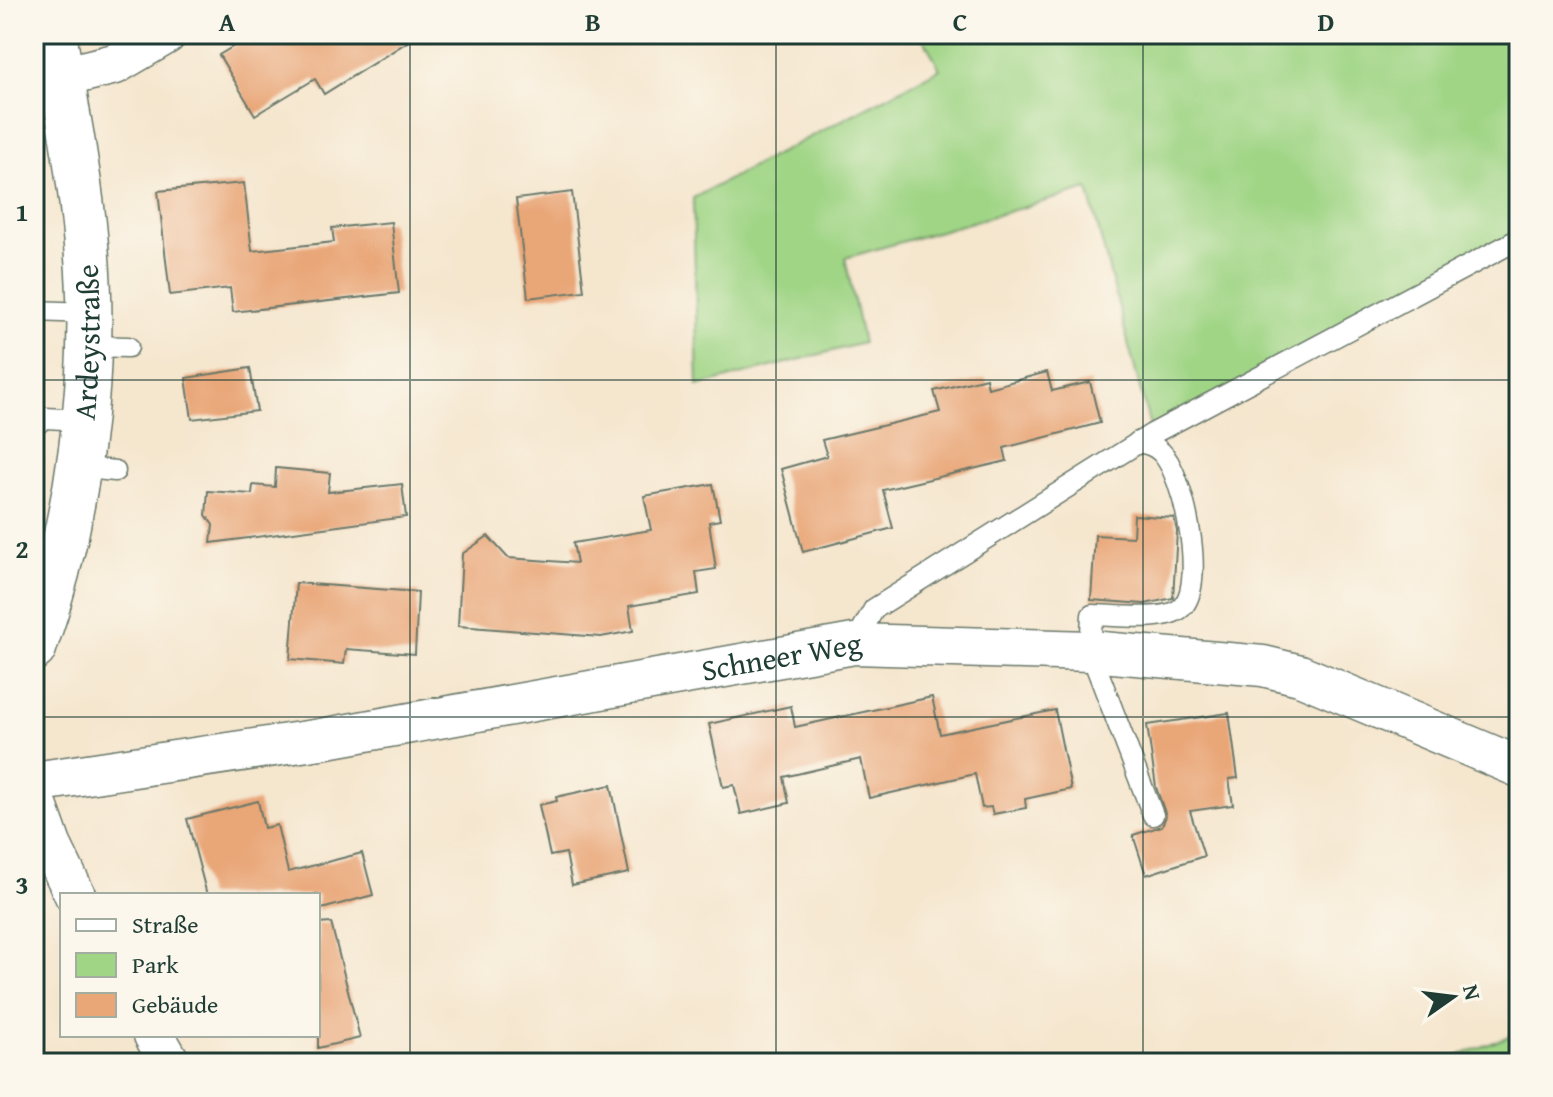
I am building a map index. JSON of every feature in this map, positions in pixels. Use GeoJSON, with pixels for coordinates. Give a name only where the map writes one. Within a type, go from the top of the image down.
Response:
{"type":"FeatureCollection","features":[{"type":"Feature","properties":{"kind":"main road","name":"Ardeystraße"},"geometry":{"type":"LineString","coordinates":[[34,648],[59,562],[96,469],[83,420],[102,335],[54,34]]}},
{"type":"Feature","properties":{"kind":"street"},"geometry":{"type":"LineString","coordinates":[[62,77],[115,64],[166,34]]}},
{"type":"Feature","properties":{"kind":"street","name":"Schneer Weg"},"geometry":{"type":"LineString","coordinates":[[34,782],[324,749],[854,644],[1090,651],[1248,664],[1300,675],[1519,767]]}},
{"type":"Feature","properties":{"kind":"street"},"geometry":{"type":"LineString","coordinates":[[34,797],[51,845],[74,893]]}},
{"type":"Feature","properties":{"kind":"street"},"geometry":{"type":"LineString","coordinates":[[155,1037],[170,1063]]}},
{"type":"Feature","properties":{"kind":"lane"},"geometry":{"type":"LineString","coordinates":[[854,644],[874,609],[1138,442],[1519,239]]}},
{"type":"Feature","properties":{"kind":"lane"},"geometry":{"type":"LineString","coordinates":[[34,311],[102,335]]}},
{"type":"Feature","properties":{"kind":"lane"},"geometry":{"type":"LineString","coordinates":[[34,426],[45,418],[83,420]]}},
{"type":"Feature","properties":{"kind":"lane"},"geometry":{"type":"LineString","coordinates":[[1138,442],[1153,445],[1164,454],[1179,484],[1191,539],[1192,590],[1183,608],[1165,616],[1092,615],[1090,651],[1153,815]]}},
{"type":"Feature","properties":{"kind":"green space"},"geometry":{"type":"Polygon","coordinates":[[[921,34],[1519,34],[1519,239],[1152,434],[1088,189],[845,258],[863,343],[698,386],[693,198],[940,69],[921,34]]]}},
{"type":"Feature","properties":{"kind":"green space"},"geometry":{"type":"Polygon","coordinates":[[[1510,1036],[1519,1052],[1519,1063],[1440,1063],[1510,1036]]]}},
{"type":"Feature","properties":{"kind":"building"},"geometry":{"type":"Polygon","coordinates":[[[254,34],[420,34],[324,94],[315,79],[255,115],[219,55],[254,34]]]}},
{"type":"Feature","properties":{"kind":"building"},"geometry":{"type":"Polygon","coordinates":[[[244,183],[252,251],[334,242],[332,228],[391,222],[399,293],[233,312],[230,288],[170,295],[158,191],[244,183]]]}},
{"type":"Feature","properties":{"kind":"building"},"geometry":{"type":"Polygon","coordinates":[[[572,192],[584,291],[528,298],[516,199],[572,192]]]}},
{"type":"Feature","properties":{"kind":"building"},"geometry":{"type":"Polygon","coordinates":[[[250,368],[257,411],[192,419],[186,378],[250,368]]]}},
{"type":"Feature","properties":{"kind":"building"},"geometry":{"type":"Polygon","coordinates":[[[1047,372],[1052,391],[1090,382],[1100,423],[1004,448],[1007,461],[883,490],[893,528],[803,552],[781,469],[827,456],[822,440],[940,412],[934,391],[986,378],[988,388],[1047,372]]]}},
{"type":"Feature","properties":{"kind":"building"},"geometry":{"type":"Polygon","coordinates":[[[276,468],[330,473],[328,492],[402,484],[406,517],[211,543],[213,525],[206,515],[208,491],[252,494],[253,485],[275,487],[276,468]]]}},
{"type":"Feature","properties":{"kind":"building"},"geometry":{"type":"Polygon","coordinates":[[[713,484],[720,520],[709,522],[716,569],[696,572],[699,594],[629,606],[633,631],[601,637],[458,626],[462,554],[488,536],[508,558],[577,563],[573,543],[651,530],[644,496],[713,484]]]}},
{"type":"Feature","properties":{"kind":"building"},"geometry":{"type":"Polygon","coordinates":[[[1134,515],[1174,518],[1177,531],[1173,598],[1145,604],[1091,600],[1095,535],[1133,537],[1134,515]]]}},
{"type":"Feature","properties":{"kind":"building"},"geometry":{"type":"Polygon","coordinates":[[[296,583],[418,592],[415,654],[346,649],[344,664],[290,659],[296,583]]]}},
{"type":"Feature","properties":{"kind":"building"},"geometry":{"type":"Polygon","coordinates":[[[932,697],[940,734],[1055,710],[1071,789],[1025,799],[1026,808],[993,814],[991,807],[982,808],[975,774],[869,798],[861,759],[784,777],[789,803],[741,814],[734,785],[723,787],[709,724],[791,706],[795,727],[932,697]]]}},
{"type":"Feature","properties":{"kind":"building"},"geometry":{"type":"Polygon","coordinates":[[[1229,713],[1238,778],[1229,779],[1233,805],[1190,811],[1204,856],[1146,875],[1133,835],[1162,826],[1166,816],[1156,787],[1147,725],[1229,713]]]}},
{"type":"Feature","properties":{"kind":"building"},"geometry":{"type":"Polygon","coordinates":[[[611,785],[629,873],[572,885],[566,853],[550,856],[539,805],[557,801],[556,797],[611,785]]]}},
{"type":"Feature","properties":{"kind":"building"},"geometry":{"type":"Polygon","coordinates":[[[258,801],[264,828],[277,825],[288,872],[362,853],[373,895],[320,909],[320,893],[206,893],[187,819],[258,801]]]}},
{"type":"Feature","properties":{"kind":"building"},"geometry":{"type":"Polygon","coordinates":[[[331,923],[360,1038],[318,1048],[320,1037],[320,924],[331,923]]]}}]}
